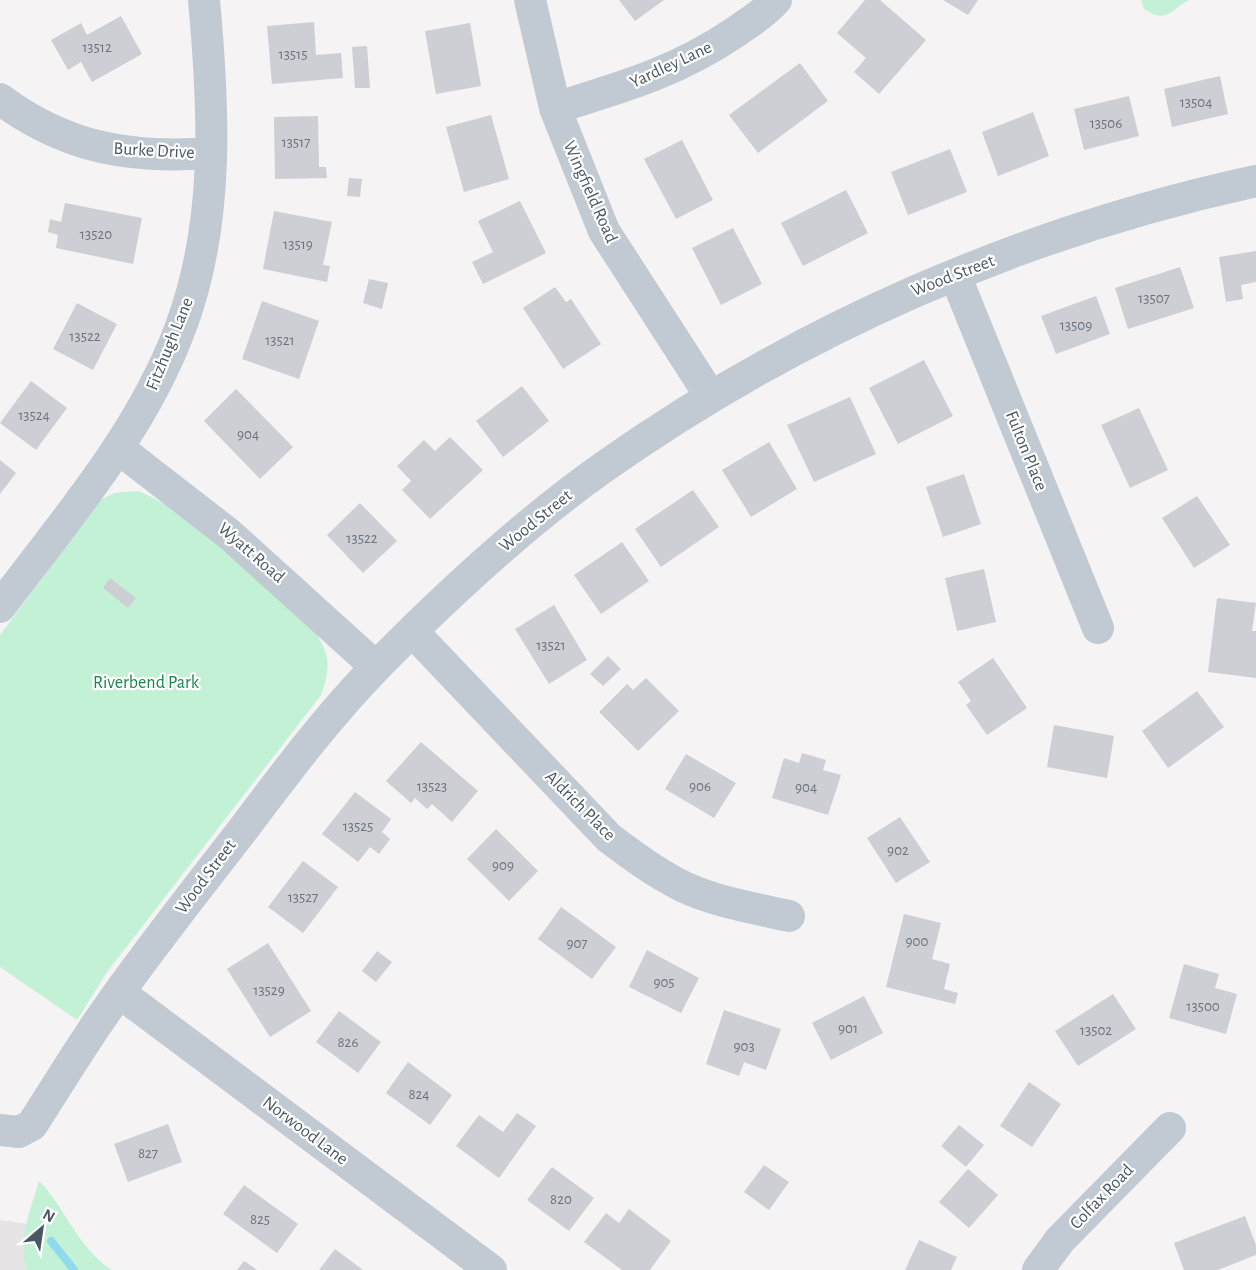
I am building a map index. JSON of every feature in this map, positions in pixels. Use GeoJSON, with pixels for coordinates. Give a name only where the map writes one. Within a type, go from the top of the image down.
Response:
{"type":"FeatureCollection","features":[{"type":"Feature","properties":{"kind":"street","name":"Fitzhugh Lane"},"geometry":{"type":"LineString","coordinates":[[0,607],[118,448],[162,372],[190,299],[206,219],[211,153],[204,0]]}},
{"type":"Feature","properties":{"kind":"street","name":"Wingfield Road"},"geometry":{"type":"LineString","coordinates":[[530,0],[555,108],[604,231],[711,397]]}},
{"type":"Feature","properties":{"kind":"street","name":"Yardley Lane"},"geometry":{"type":"LineString","coordinates":[[555,108],[651,79],[712,48],[768,10],[776,0]]}},
{"type":"Feature","properties":{"kind":"street","name":"Burke Drive"},"geometry":{"type":"LineString","coordinates":[[0,99],[41,127],[84,144],[131,153],[178,156],[211,153]]}},
{"type":"Feature","properties":{"kind":"street","name":"Wood Street"},"geometry":{"type":"LineString","coordinates":[[10,1131],[32,1125],[120,993],[296,760],[376,667],[488,561],[599,471],[711,397],[768,363],[840,325],[955,275],[1140,210],[1256,182]]}},
{"type":"Feature","properties":{"kind":"street","name":"Fulton Place"},"geometry":{"type":"LineString","coordinates":[[955,275],[1098,628]]}},
{"type":"Feature","properties":{"kind":"street","name":"Wyatt Road"},"geometry":{"type":"LineString","coordinates":[[118,448],[229,534],[376,667]]}},
{"type":"Feature","properties":{"kind":"street","name":"Aldrich Place"},"geometry":{"type":"LineString","coordinates":[[412,632],[609,838],[644,865],[683,886],[708,896],[789,916]]}},
{"type":"Feature","properties":{"kind":"street","name":"Norwood Lane"},"geometry":{"type":"LineString","coordinates":[[120,993],[491,1270]]}},
{"type":"Feature","properties":{"kind":"street","name":"Colfax Road"},"geometry":{"type":"LineString","coordinates":[[1038,1270],[1060,1240],[1170,1128]]}},
{"type":"Feature","properties":{"kind":"shaded area"},"geometry":{"type":"Polygon","coordinates":[[[0,1220],[37,1225],[89,1270],[0,1270],[0,1220]]]}},
{"type":"Feature","properties":{"kind":"green space"},"geometry":{"type":"Polygon","coordinates":[[[1141,0],[1189,0],[1163,16],[1144,9],[1141,0]]]}},
{"type":"Feature","properties":{"kind":"green space","name":"Riverbend Park"},"geometry":{"type":"Polygon","coordinates":[[[138,491],[160,501],[183,516],[231,555],[316,634],[328,663],[321,695],[107,972],[77,1020],[0,967],[0,635],[100,500],[114,493],[138,491]]]}},
{"type":"Feature","properties":{"kind":"green space"},"geometry":{"type":"Polygon","coordinates":[[[39,1181],[90,1251],[112,1270],[27,1270],[24,1259],[24,1237],[39,1181]]]}},
{"type":"Feature","properties":{"kind":"building"},"geometry":{"type":"Polygon","coordinates":[[[619,0],[664,0],[635,21],[619,0]]]}},
{"type":"Feature","properties":{"kind":"building"},"geometry":{"type":"Polygon","coordinates":[[[865,0],[880,0],[926,40],[879,94],[854,72],[866,58],[837,33],[865,0]]]}},
{"type":"Feature","properties":{"kind":"building"},"geometry":{"type":"Polygon","coordinates":[[[943,0],[978,0],[968,15],[943,0]]]}},
{"type":"Feature","properties":{"kind":"building"},"geometry":{"type":"Polygon","coordinates":[[[121,16],[142,54],[92,82],[81,62],[68,70],[51,40],[81,23],[87,35],[121,16]]]}},
{"type":"Feature","properties":{"kind":"building"},"geometry":{"type":"Polygon","coordinates":[[[314,22],[316,55],[341,53],[343,78],[272,84],[267,26],[314,22]]]}},
{"type":"Feature","properties":{"kind":"building"},"geometry":{"type":"Polygon","coordinates":[[[470,23],[481,86],[436,94],[425,31],[470,23]]]}},
{"type":"Feature","properties":{"kind":"building"},"geometry":{"type":"Polygon","coordinates":[[[367,46],[370,88],[355,88],[352,47],[367,46]]]}},
{"type":"Feature","properties":{"kind":"building"},"geometry":{"type":"Polygon","coordinates":[[[800,63],[828,101],[758,153],[729,115],[800,63]]]}},
{"type":"Feature","properties":{"kind":"building"},"geometry":{"type":"Polygon","coordinates":[[[1220,76],[1228,114],[1172,127],[1164,89],[1220,76]]]}},
{"type":"Feature","properties":{"kind":"building"},"geometry":{"type":"Polygon","coordinates":[[[1129,96],[1139,136],[1084,150],[1074,109],[1129,96]]]}},
{"type":"Feature","properties":{"kind":"building"},"geometry":{"type":"Polygon","coordinates":[[[1033,112],[1049,156],[998,176],[982,132],[1033,112]]]}},
{"type":"Feature","properties":{"kind":"building"},"geometry":{"type":"Polygon","coordinates":[[[491,115],[509,179],[464,192],[446,127],[491,115]]]}},
{"type":"Feature","properties":{"kind":"building"},"geometry":{"type":"Polygon","coordinates":[[[318,116],[319,167],[326,167],[327,178],[275,179],[274,117],[318,116]]]}},
{"type":"Feature","properties":{"kind":"building"},"geometry":{"type":"Polygon","coordinates":[[[682,140],[713,200],[676,219],[644,159],[682,140]]]}},
{"type":"Feature","properties":{"kind":"building"},"geometry":{"type":"Polygon","coordinates":[[[950,149],[967,192],[908,215],[891,172],[950,149]]]}},
{"type":"Feature","properties":{"kind":"building"},"geometry":{"type":"Polygon","coordinates":[[[349,178],[362,179],[360,197],[347,196],[349,178]]]}},
{"type":"Feature","properties":{"kind":"building"},"geometry":{"type":"Polygon","coordinates":[[[846,190],[868,233],[803,266],[781,223],[846,190]]]}},
{"type":"Feature","properties":{"kind":"building"},"geometry":{"type":"Polygon","coordinates":[[[520,201],[546,253],[483,284],[472,262],[493,252],[478,221],[520,201]]]}},
{"type":"Feature","properties":{"kind":"building"},"geometry":{"type":"Polygon","coordinates":[[[65,203],[142,218],[133,264],[56,248],[58,235],[48,232],[50,219],[61,222],[65,203]]]}},
{"type":"Feature","properties":{"kind":"building"},"geometry":{"type":"Polygon","coordinates":[[[274,211],[332,222],[323,265],[330,266],[327,282],[263,269],[274,211]]]}},
{"type":"Feature","properties":{"kind":"building"},"geometry":{"type":"Polygon","coordinates":[[[733,228],[762,284],[721,305],[692,248],[733,228]]]}},
{"type":"Feature","properties":{"kind":"building"},"geometry":{"type":"Polygon","coordinates":[[[1256,251],[1256,282],[1241,285],[1243,299],[1226,302],[1219,257],[1256,251]]]}},
{"type":"Feature","properties":{"kind":"building"},"geometry":{"type":"Polygon","coordinates":[[[1180,267],[1194,308],[1128,329],[1115,288],[1180,267]]]}},
{"type":"Feature","properties":{"kind":"building"},"geometry":{"type":"Polygon","coordinates":[[[369,279],[388,283],[382,309],[363,303],[369,279]]]}},
{"type":"Feature","properties":{"kind":"building"},"geometry":{"type":"Polygon","coordinates":[[[555,287],[566,302],[571,299],[601,344],[563,369],[523,308],[555,287]]]}},
{"type":"Feature","properties":{"kind":"building"},"geometry":{"type":"Polygon","coordinates":[[[1096,296],[1110,334],[1056,354],[1041,316],[1096,296]]]}},
{"type":"Feature","properties":{"kind":"building"},"geometry":{"type":"Polygon","coordinates":[[[262,301],[319,321],[299,379],[242,359],[262,301]]]}},
{"type":"Feature","properties":{"kind":"building"},"geometry":{"type":"Polygon","coordinates":[[[77,303],[117,324],[93,370],[53,349],[77,303]]]}},
{"type":"Feature","properties":{"kind":"building"},"geometry":{"type":"Polygon","coordinates":[[[924,360],[953,416],[898,444],[869,388],[924,360]]]}},
{"type":"Feature","properties":{"kind":"building"},"geometry":{"type":"Polygon","coordinates":[[[31,381],[67,408],[36,450],[0,423],[31,381]]]}},
{"type":"Feature","properties":{"kind":"building"},"geometry":{"type":"Polygon","coordinates":[[[522,386],[549,421],[503,457],[476,421],[522,386]]]}},
{"type":"Feature","properties":{"kind":"building"},"geometry":{"type":"Polygon","coordinates":[[[236,389],[293,447],[260,479],[204,421],[236,389]]]}},
{"type":"Feature","properties":{"kind":"building"},"geometry":{"type":"Polygon","coordinates":[[[850,397],[876,454],[814,482],[787,425],[850,397]]]}},
{"type":"Feature","properties":{"kind":"building"},"geometry":{"type":"Polygon","coordinates":[[[1139,408],[1168,470],[1130,488],[1101,425],[1139,408]]]}},
{"type":"Feature","properties":{"kind":"building"},"geometry":{"type":"Polygon","coordinates":[[[450,437],[483,470],[430,519],[402,490],[411,481],[397,466],[424,440],[435,451],[450,437]]]}},
{"type":"Feature","properties":{"kind":"building"},"geometry":{"type":"Polygon","coordinates":[[[769,442],[797,489],[751,517],[722,470],[769,442]]]}},
{"type":"Feature","properties":{"kind":"building"},"geometry":{"type":"Polygon","coordinates":[[[0,460],[16,473],[0,494],[0,460]]]}},
{"type":"Feature","properties":{"kind":"building"},"geometry":{"type":"Polygon","coordinates":[[[964,474],[981,524],[943,537],[926,487],[964,474]]]}},
{"type":"Feature","properties":{"kind":"building"},"geometry":{"type":"Polygon","coordinates":[[[693,490],[719,527],[661,567],[635,529],[693,490]]]}},
{"type":"Feature","properties":{"kind":"building"},"geometry":{"type":"Polygon","coordinates":[[[1197,496],[1230,545],[1194,568],[1162,518],[1197,496]]]}},
{"type":"Feature","properties":{"kind":"building"},"geometry":{"type":"Polygon","coordinates":[[[360,503],[397,541],[363,573],[327,535],[360,503]]]}},
{"type":"Feature","properties":{"kind":"building"},"geometry":{"type":"Polygon","coordinates":[[[622,542],[649,581],[601,614],[574,575],[622,542]]]}},
{"type":"Feature","properties":{"kind":"building"},"geometry":{"type":"Polygon","coordinates":[[[984,569],[996,622],[957,631],[945,578],[984,569]]]}},
{"type":"Feature","properties":{"kind":"building"},"geometry":{"type":"Polygon","coordinates":[[[110,578],[136,598],[128,608],[103,588],[110,578]]]}},
{"type":"Feature","properties":{"kind":"building"},"geometry":{"type":"Polygon","coordinates":[[[1217,598],[1256,603],[1252,631],[1256,631],[1256,678],[1208,672],[1217,598]]]}},
{"type":"Feature","properties":{"kind":"building"},"geometry":{"type":"Polygon","coordinates":[[[554,605],[587,660],[549,684],[515,629],[554,605]]]}},
{"type":"Feature","properties":{"kind":"building"},"geometry":{"type":"Polygon","coordinates":[[[608,656],[621,669],[603,686],[590,674],[608,656]]]}},
{"type":"Feature","properties":{"kind":"building"},"geometry":{"type":"Polygon","coordinates":[[[993,658],[1027,708],[987,735],[966,705],[971,701],[958,682],[993,658]]]}},
{"type":"Feature","properties":{"kind":"building"},"geometry":{"type":"Polygon","coordinates":[[[646,678],[679,711],[638,751],[599,712],[627,684],[633,690],[646,678]]]}},
{"type":"Feature","properties":{"kind":"building"},"geometry":{"type":"Polygon","coordinates":[[[1197,691],[1224,727],[1168,768],[1142,731],[1197,691]]]}},
{"type":"Feature","properties":{"kind":"building"},"geometry":{"type":"Polygon","coordinates":[[[1054,725],[1114,736],[1107,778],[1047,767],[1054,725]]]}},
{"type":"Feature","properties":{"kind":"building"},"geometry":{"type":"Polygon","coordinates":[[[421,742],[478,791],[452,822],[432,804],[427,809],[415,798],[411,803],[386,781],[421,742]]]}},
{"type":"Feature","properties":{"kind":"building"},"geometry":{"type":"Polygon","coordinates":[[[802,753],[826,760],[823,770],[841,775],[828,815],[772,798],[784,758],[799,763],[802,753]]]}},
{"type":"Feature","properties":{"kind":"building"},"geometry":{"type":"Polygon","coordinates":[[[686,754],[736,783],[714,818],[665,789],[686,754]]]}},
{"type":"Feature","properties":{"kind":"building"},"geometry":{"type":"Polygon","coordinates":[[[355,792],[391,819],[382,832],[390,839],[379,854],[370,847],[358,862],[322,834],[355,792]]]}},
{"type":"Feature","properties":{"kind":"building"},"geometry":{"type":"Polygon","coordinates":[[[900,817],[930,862],[896,883],[867,838],[900,817]]]}},
{"type":"Feature","properties":{"kind":"building"},"geometry":{"type":"Polygon","coordinates":[[[496,829],[538,871],[509,901],[467,859],[496,829]]]}},
{"type":"Feature","properties":{"kind":"building"},"geometry":{"type":"Polygon","coordinates":[[[303,861],[338,887],[303,933],[268,907],[303,861]]]}},
{"type":"Feature","properties":{"kind":"building"},"geometry":{"type":"Polygon","coordinates":[[[561,907],[616,947],[592,979],[538,939],[561,907]]]}},
{"type":"Feature","properties":{"kind":"building"},"geometry":{"type":"Polygon","coordinates":[[[904,914],[941,923],[932,959],[950,964],[944,989],[958,993],[955,1004],[886,987],[904,914]]]}},
{"type":"Feature","properties":{"kind":"building"},"geometry":{"type":"Polygon","coordinates":[[[268,943],[311,1011],[270,1037],[227,969],[268,943]]]}},
{"type":"Feature","properties":{"kind":"building"},"geometry":{"type":"Polygon","coordinates":[[[647,950],[699,978],[681,1013],[629,987],[647,950]]]}},
{"type":"Feature","properties":{"kind":"building"},"geometry":{"type":"Polygon","coordinates":[[[377,951],[392,962],[376,982],[362,971],[377,951]]]}},
{"type":"Feature","properties":{"kind":"building"},"geometry":{"type":"Polygon","coordinates":[[[1184,964],[1219,974],[1215,988],[1237,994],[1226,1034],[1169,1018],[1184,964]]]}},
{"type":"Feature","properties":{"kind":"building"},"geometry":{"type":"Polygon","coordinates":[[[1113,994],[1136,1029],[1078,1066],[1055,1031],[1113,994]]]}},
{"type":"Feature","properties":{"kind":"building"},"geometry":{"type":"Polygon","coordinates":[[[864,996],[883,1033],[831,1060],[812,1023],[864,996]]]}},
{"type":"Feature","properties":{"kind":"building"},"geometry":{"type":"Polygon","coordinates":[[[724,1010],[781,1029],[766,1070],[744,1062],[739,1076],[706,1064],[724,1010]]]}},
{"type":"Feature","properties":{"kind":"building"},"geometry":{"type":"Polygon","coordinates":[[[339,1011],[381,1042],[358,1073],[316,1042],[339,1011]]]}},
{"type":"Feature","properties":{"kind":"building"},"geometry":{"type":"Polygon","coordinates":[[[408,1062],[452,1095],[430,1125],[386,1093],[408,1062]]]}},
{"type":"Feature","properties":{"kind":"building"},"geometry":{"type":"Polygon","coordinates":[[[1029,1082],[1061,1104],[1032,1147],[1000,1126],[1029,1082]]]}},
{"type":"Feature","properties":{"kind":"building"},"geometry":{"type":"Polygon","coordinates":[[[517,1113],[536,1126],[499,1178],[456,1146],[479,1115],[503,1132],[517,1113]]]}},
{"type":"Feature","properties":{"kind":"building"},"geometry":{"type":"Polygon","coordinates":[[[168,1124],[182,1162],[128,1182],[114,1144],[168,1124]]]}},
{"type":"Feature","properties":{"kind":"building"},"geometry":{"type":"Polygon","coordinates":[[[959,1125],[984,1145],[966,1167],[941,1146],[959,1125]]]}},
{"type":"Feature","properties":{"kind":"building"},"geometry":{"type":"Polygon","coordinates":[[[764,1165],[789,1182],[769,1210],[744,1192],[764,1165]]]}},
{"type":"Feature","properties":{"kind":"building"},"geometry":{"type":"Polygon","coordinates":[[[552,1167],[594,1198],[569,1231],[527,1200],[552,1167]]]}},
{"type":"Feature","properties":{"kind":"building"},"geometry":{"type":"Polygon","coordinates":[[[968,1169],[998,1195],[969,1228],[939,1202],[968,1169]]]}},
{"type":"Feature","properties":{"kind":"building"},"geometry":{"type":"Polygon","coordinates":[[[244,1185],[298,1224],[277,1253],[223,1214],[244,1185]]]}},
{"type":"Feature","properties":{"kind":"building"},"geometry":{"type":"Polygon","coordinates":[[[629,1209],[671,1241],[650,1270],[622,1270],[584,1242],[606,1213],[619,1223],[629,1209]]]}},
{"type":"Feature","properties":{"kind":"building"},"geometry":{"type":"Polygon","coordinates":[[[1245,1216],[1256,1245],[1256,1255],[1218,1270],[1184,1270],[1174,1243],[1245,1216]]]}},
{"type":"Feature","properties":{"kind":"building"},"geometry":{"type":"Polygon","coordinates":[[[919,1240],[957,1257],[951,1270],[905,1270],[919,1240]]]}},
{"type":"Feature","properties":{"kind":"building"},"geometry":{"type":"Polygon","coordinates":[[[335,1249],[363,1270],[319,1270],[335,1249]]]}},
{"type":"Feature","properties":{"kind":"building"},"geometry":{"type":"Polygon","coordinates":[[[244,1261],[257,1270],[237,1270],[244,1261]]]}},
{"type":"Feature","properties":{"kind":"waterway"},"geometry":{"type":"LineString","coordinates":[[51,1241],[74,1270]]}}]}
